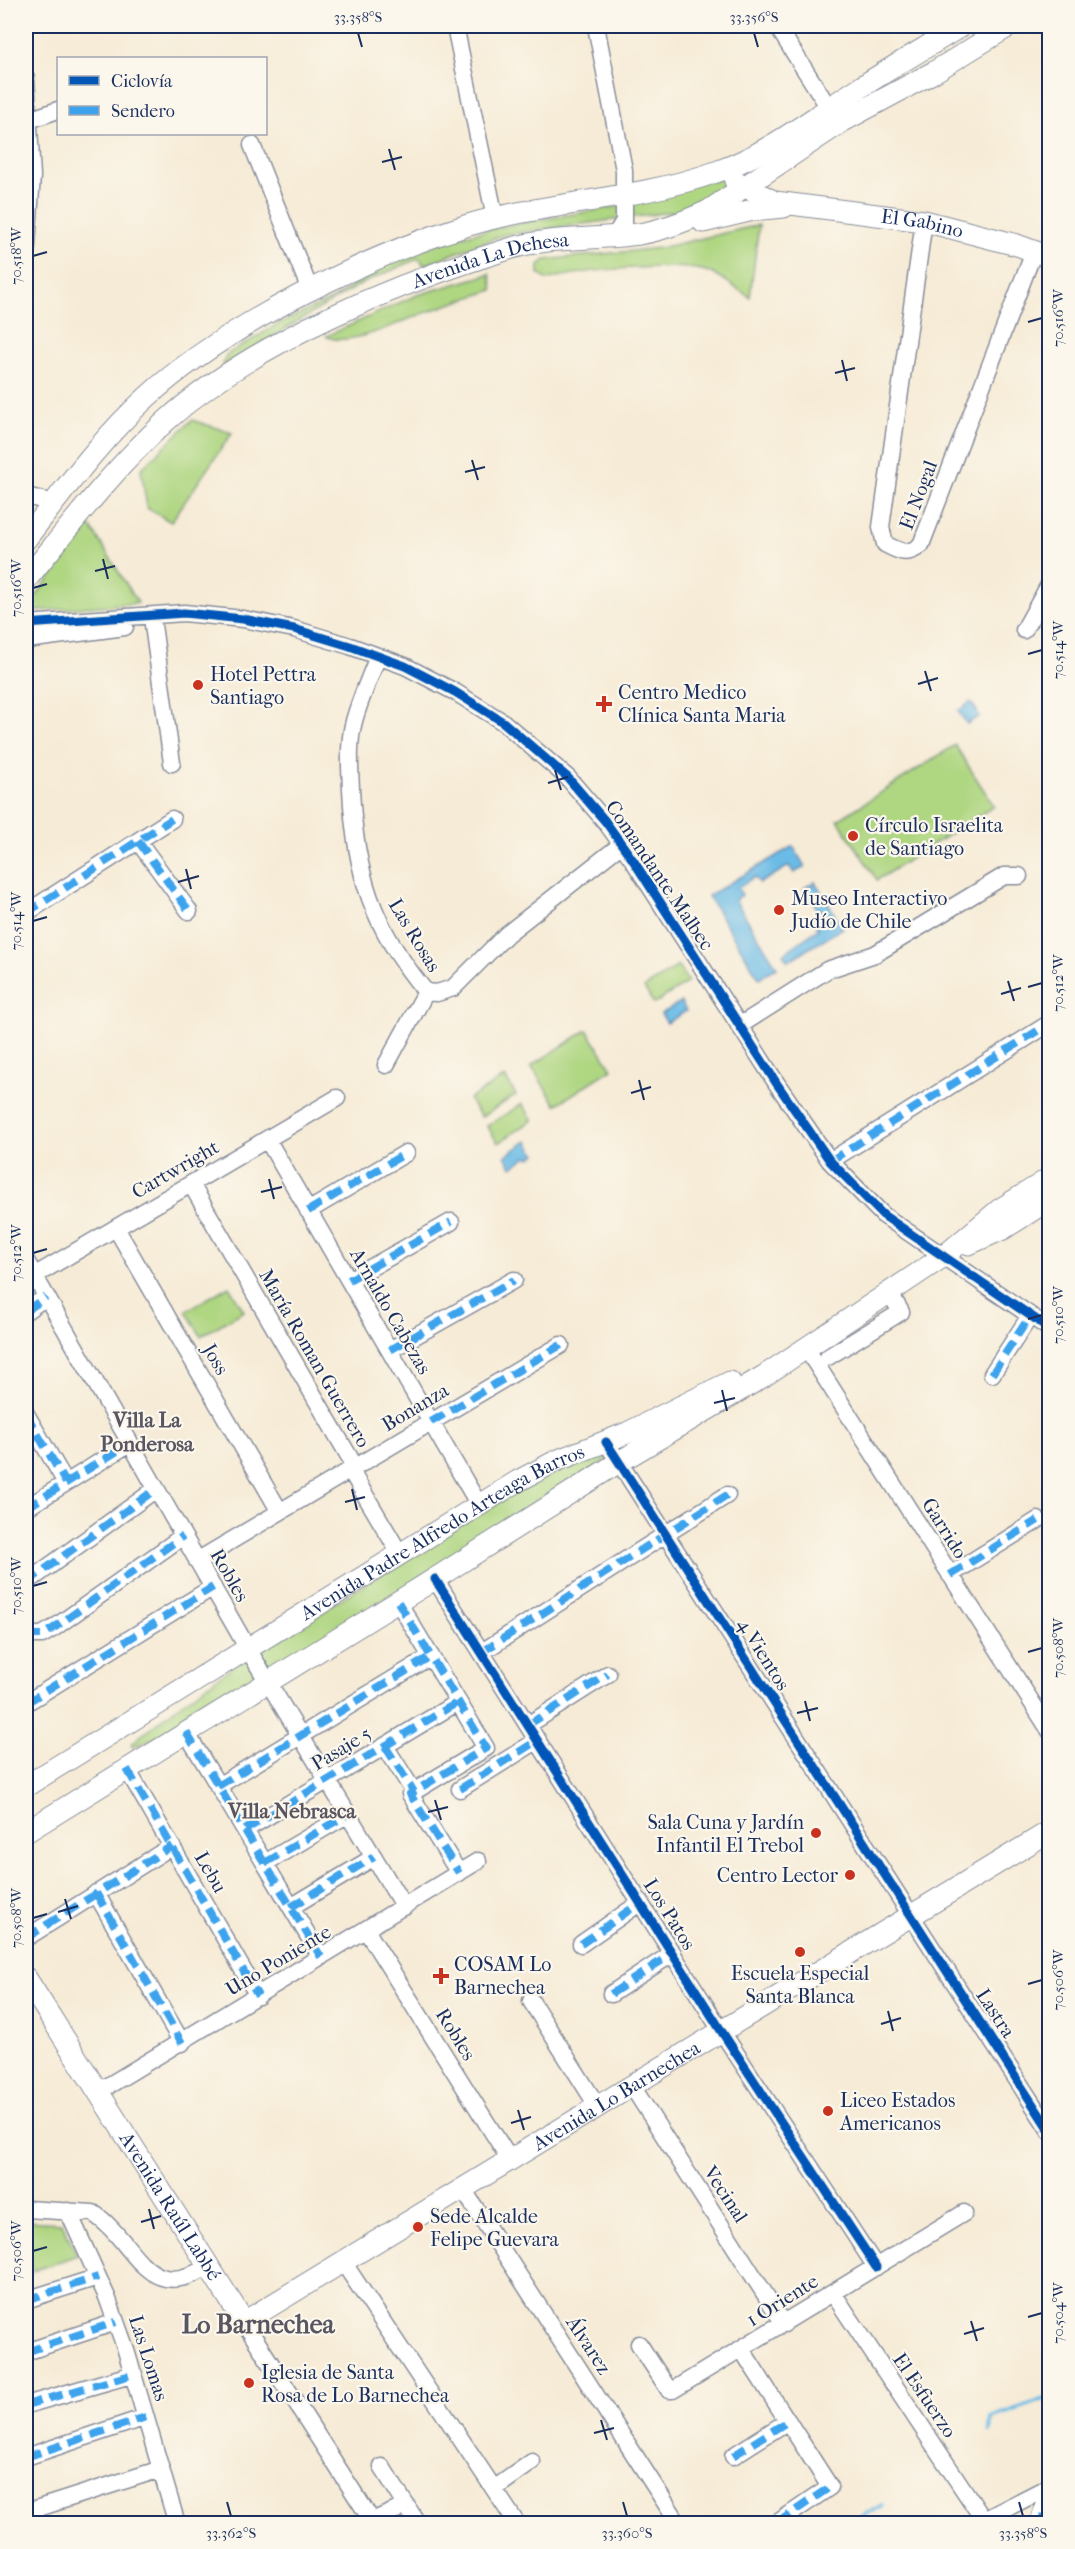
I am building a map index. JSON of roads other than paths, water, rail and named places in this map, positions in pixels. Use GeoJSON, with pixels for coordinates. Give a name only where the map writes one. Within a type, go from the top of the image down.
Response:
{"type":"FeatureCollection","features":[{"type":"Feature","properties":{"kind":"main road","name":"Avenida La Dehesa"},"geometry":{"type":"LineString","coordinates":[[26,539],[93,453],[133,410],[181,368],[223,339],[310,290],[406,245],[495,218],[626,195],[717,172],[758,152],[961,26]]}},
{"type":"Feature","properties":{"kind":"main road","name":"Avenida La Dehesa"},"geometry":{"type":"LineString","coordinates":[[26,580],[76,518],[174,413],[212,385],[309,328],[362,303],[420,280],[511,248],[652,231],[708,211],[843,121],[934,72],[1009,26]]}},
{"type":"Feature","properties":{"kind":"main road","name":"El Gabino"},"geometry":{"type":"LineString","coordinates":[[717,172],[775,202],[791,206],[881,214],[924,221],[1042,254]]}},
{"type":"Feature","properties":{"kind":"main road","name":"El Gabino"},"geometry":{"type":"LineString","coordinates":[[652,231],[753,210],[791,206]]}},
{"type":"Feature","properties":{"kind":"main road"},"geometry":{"type":"LineString","coordinates":[[212,385],[223,339]]}},
{"type":"Feature","properties":{"kind":"main road","name":"Avenida Padre Alfredo Arteaga Barros"},"geometry":{"type":"LineString","coordinates":[[26,1832],[435,1579],[619,1462],[729,1398],[944,1256],[999,1210],[1050,1178]]}},
{"type":"Feature","properties":{"kind":"main road","name":"Avenida Padre Alfredo Arteaga Barros"},"geometry":{"type":"LineString","coordinates":[[944,1256],[1004,1229],[1050,1199]]}},
{"type":"Feature","properties":{"kind":"main road","name":"Avenida Padre Alfredo Arteaga Barros"},"geometry":{"type":"LineString","coordinates":[[26,1786],[543,1467],[606,1442],[731,1381],[800,1351]]}},
{"type":"Feature","properties":{"kind":"main road","name":"Avenida Padre Alfredo Arteaga Barros"},"geometry":{"type":"LineString","coordinates":[[26,1802],[115,1746],[165,1700]]}},
{"type":"Feature","properties":{"kind":"main road","name":"Avenida Padre Alfredo Arteaga Barros"},"geometry":{"type":"LineString","coordinates":[[26,1819],[110,1768],[186,1732]]}},
{"type":"Feature","properties":{"kind":"main road","name":"Avenida Lo Barnechea"},"geometry":{"type":"LineString","coordinates":[[244,2322],[1050,1832]]}},
{"type":"Feature","properties":{"kind":"main road","name":"Avenida Raúl Labbé"},"geometry":{"type":"LineString","coordinates":[[26,1978],[244,2322]]}},
{"type":"Feature","properties":{"kind":"street"},"geometry":{"type":"LineString","coordinates":[[455,26],[495,218]]}},
{"type":"Feature","properties":{"kind":"street"},"geometry":{"type":"LineString","coordinates":[[596,26],[624,170],[626,195],[624,221],[614,237]]}},
{"type":"Feature","properties":{"kind":"street"},"geometry":{"type":"LineString","coordinates":[[777,26],[829,108]]}},
{"type":"Feature","properties":{"kind":"street"},"geometry":{"type":"LineString","coordinates":[[26,83],[32,176],[26,259]]}},
{"type":"Feature","properties":{"kind":"street"},"geometry":{"type":"LineString","coordinates":[[29,120],[57,110]]}},
{"type":"Feature","properties":{"kind":"street"},"geometry":{"type":"LineString","coordinates":[[252,145],[310,290]]}},
{"type":"Feature","properties":{"kind":"street","name":"El Nogal"},"geometry":{"type":"LineString","coordinates":[[924,221],[881,527],[885,544],[902,553],[908,554],[921,545],[1042,254]]}},
{"type":"Feature","properties":{"kind":"street"},"geometry":{"type":"LineString","coordinates":[[26,495],[54,503]]}},
{"type":"Feature","properties":{"kind":"street"},"geometry":{"type":"LineString","coordinates":[[1024,630],[1050,583]]}},
{"type":"Feature","properties":{"kind":"street","name":"Comandante Malbec"},"geometry":{"type":"LineString","coordinates":[[26,624],[167,614],[222,616],[264,623],[322,637],[378,656],[439,683],[503,722],[568,778],[622,844],[739,1026],[830,1161],[883,1215],[1050,1329]]}},
{"type":"Feature","properties":{"kind":"street","name":"Comandante Malbec"},"geometry":{"type":"LineString","coordinates":[[26,640],[153,625],[264,623]]}},
{"type":"Feature","properties":{"kind":"street"},"geometry":{"type":"LineString","coordinates":[[153,625],[172,763]]}},
{"type":"Feature","properties":{"kind":"street","name":"Las Rosas"},"geometry":{"type":"LineString","coordinates":[[378,656],[354,721],[350,752],[355,841],[363,882],[381,928],[404,966],[426,992],[437,993],[453,988],[507,933],[622,844]]}},
{"type":"Feature","properties":{"kind":"street"},"geometry":{"type":"LineString","coordinates":[[26,913],[172,819]]}},
{"type":"Feature","properties":{"kind":"street"},"geometry":{"type":"LineString","coordinates":[[138,841],[189,911]]}},
{"type":"Feature","properties":{"kind":"street"},"geometry":{"type":"LineString","coordinates":[[739,1026],[827,970],[875,954],[1004,876],[1019,876]]}},
{"type":"Feature","properties":{"kind":"street"},"geometry":{"type":"LineString","coordinates":[[386,1065],[426,992]]}},
{"type":"Feature","properties":{"kind":"street"},"geometry":{"type":"LineString","coordinates":[[830,1161],[1050,1023]]}},
{"type":"Feature","properties":{"kind":"street","name":"Cartwright"},"geometry":{"type":"LineString","coordinates":[[34,1276],[338,1098]]}},
{"type":"Feature","properties":{"kind":"street","name":"Arnaldo Cabezas"},"geometry":{"type":"LineString","coordinates":[[267,1139],[479,1505]]}},
{"type":"Feature","properties":{"kind":"street"},"geometry":{"type":"LineString","coordinates":[[308,1211],[406,1153]]}},
{"type":"Feature","properties":{"kind":"street","name":"María Roman Guerrero"},"geometry":{"type":"LineString","coordinates":[[191,1184],[350,1458],[355,1478],[400,1554]]}},
{"type":"Feature","properties":{"kind":"street"},"geometry":{"type":"LineString","coordinates":[[349,1280],[451,1222]]}},
{"type":"Feature","properties":{"kind":"street","name":"Joss"},"geometry":{"type":"LineString","coordinates":[[116,1228],[280,1512]]}},
{"type":"Feature","properties":{"kind":"street","name":"Robles"},"geometry":{"type":"LineString","coordinates":[[26,1261],[248,1649],[404,1907]]}},
{"type":"Feature","properties":{"kind":"street"},"geometry":{"type":"LineString","coordinates":[[390,1350],[514,1280]]}},
{"type":"Feature","properties":{"kind":"street"},"geometry":{"type":"LineString","coordinates":[[828,1356],[901,1312],[889,1292]]}},
{"type":"Feature","properties":{"kind":"street"},"geometry":{"type":"LineString","coordinates":[[26,1311],[46,1298]]}},
{"type":"Feature","properties":{"kind":"street"},"geometry":{"type":"LineString","coordinates":[[992,1374],[1030,1316]]}},
{"type":"Feature","properties":{"kind":"street","name":"Bonanza"},"geometry":{"type":"LineString","coordinates":[[198,1561],[561,1345]]}},
{"type":"Feature","properties":{"kind":"street","name":"Garrido"},"geometry":{"type":"LineString","coordinates":[[800,1351],[950,1575],[1050,1731]]}},
{"type":"Feature","properties":{"kind":"street"},"geometry":{"type":"LineString","coordinates":[[26,1413],[66,1483]]}},
{"type":"Feature","properties":{"kind":"street","name":"4 Vientos"},"geometry":{"type":"LineString","coordinates":[[606,1442],[911,1916]]}},
{"type":"Feature","properties":{"kind":"street"},"geometry":{"type":"LineString","coordinates":[[26,1508],[130,1443]]}},
{"type":"Feature","properties":{"kind":"street"},"geometry":{"type":"LineString","coordinates":[[26,1583],[156,1490]]}},
{"type":"Feature","properties":{"kind":"street"},"geometry":{"type":"LineString","coordinates":[[482,1652],[727,1495]]}},
{"type":"Feature","properties":{"kind":"street"},"geometry":{"type":"LineString","coordinates":[[950,1575],[1038,1520]]}},
{"type":"Feature","properties":{"kind":"street"},"geometry":{"type":"LineString","coordinates":[[26,1635],[42,1635],[54,1628],[183,1536]]}},
{"type":"Feature","properties":{"kind":"street","name":"Los Patos"},"geometry":{"type":"LineString","coordinates":[[435,1579],[722,2032],[876,2267]]}},
{"type":"Feature","properties":{"kind":"street"},"geometry":{"type":"LineString","coordinates":[[26,1704],[213,1587]]}},
{"type":"Feature","properties":{"kind":"street"},"geometry":{"type":"LineString","coordinates":[[398,1602],[486,1748],[412,1793]]}},
{"type":"Feature","properties":{"kind":"street"},"geometry":{"type":"LineString","coordinates":[[218,1786],[430,1656]]}},
{"type":"Feature","properties":{"kind":"street"},"geometry":{"type":"LineString","coordinates":[[528,1725],[608,1674]]}},
{"type":"Feature","properties":{"kind":"street","name":"Pasaje 5"},"geometry":{"type":"LineString","coordinates":[[245,1830],[458,1702]]}},
{"type":"Feature","properties":{"kind":"street"},"geometry":{"type":"LineString","coordinates":[[186,1732],[321,1957]]}},
{"type":"Feature","properties":{"kind":"street"},"geometry":{"type":"LineString","coordinates":[[459,1789],[538,1740]]}},
{"type":"Feature","properties":{"kind":"street"},"geometry":{"type":"LineString","coordinates":[[386,1746],[459,1873]]}},
{"type":"Feature","properties":{"kind":"street","name":"Lebu"},"geometry":{"type":"LineString","coordinates":[[128,1769],[258,1996]]}},
{"type":"Feature","properties":{"kind":"street"},"geometry":{"type":"LineString","coordinates":[[265,1863],[348,1814]]}},
{"type":"Feature","properties":{"kind":"street"},"geometry":{"type":"LineString","coordinates":[[26,1938],[171,1846]]}},
{"type":"Feature","properties":{"kind":"street"},"geometry":{"type":"LineString","coordinates":[[291,1907],[374,1857]]}},
{"type":"Feature","properties":{"kind":"street","name":"Uno Poniente"},"geometry":{"type":"LineString","coordinates":[[98,2092],[478,1861]]}},
{"type":"Feature","properties":{"kind":"street"},"geometry":{"type":"LineString","coordinates":[[96,1893],[182,2043]]}},
{"type":"Feature","properties":{"kind":"street"},"geometry":{"type":"LineString","coordinates":[[581,1944],[641,1902]]}},
{"type":"Feature","properties":{"kind":"street","name":"Lastra"},"geometry":{"type":"LineString","coordinates":[[911,1916],[1050,2130]]}},
{"type":"Feature","properties":{"kind":"street","name":"Robles"},"geometry":{"type":"LineString","coordinates":[[366,1930],[510,2160]]}},
{"type":"Feature","properties":{"kind":"street"},"geometry":{"type":"LineString","coordinates":[[611,1994],[673,1953]]}},
{"type":"Feature","properties":{"kind":"street"},"geometry":{"type":"LineString","coordinates":[[531,2001],[598,2107]]}},
{"type":"Feature","properties":{"kind":"street","name":"Vecinal"},"geometry":{"type":"LineString","coordinates":[[632,2086],[784,2324]]}},
{"type":"Feature","properties":{"kind":"street","name":"Álvarez"},"geometry":{"type":"LineString","coordinates":[[463,2189],[680,2523]]}},
{"type":"Feature","properties":{"kind":"street"},"geometry":{"type":"LineString","coordinates":[[26,2209],[86,2211],[100,2217],[156,2276],[165,2279],[184,2278],[209,2266]]}},
{"type":"Feature","properties":{"kind":"street","name":"Las Lomas"},"geometry":{"type":"LineString","coordinates":[[68,2211],[116,2322],[134,2374],[177,2523]]}},
{"type":"Feature","properties":{"kind":"street","name":"1 Oriente"},"geometry":{"type":"LineString","coordinates":[[639,2344],[669,2390],[673,2391],[964,2213]]}},
{"type":"Feature","properties":{"kind":"street"},"geometry":{"type":"LineString","coordinates":[[343,2262],[517,2523]]}},
{"type":"Feature","properties":{"kind":"street"},"geometry":{"type":"LineString","coordinates":[[26,2300],[98,2277]]}},
{"type":"Feature","properties":{"kind":"street","name":"El Esfuerzo"},"geometry":{"type":"LineString","coordinates":[[833,2294],[980,2521]]}},
{"type":"Feature","properties":{"kind":"street"},"geometry":{"type":"LineString","coordinates":[[26,2352],[116,2322]]}},
{"type":"Feature","properties":{"kind":"street","name":"Avenida Raúl Labbé"},"geometry":{"type":"LineString","coordinates":[[244,2322],[373,2522]]}},
{"type":"Feature","properties":{"kind":"street"},"geometry":{"type":"LineString","coordinates":[[742,2350],[830,2487],[777,2523]]}},
{"type":"Feature","properties":{"kind":"street"},"geometry":{"type":"LineString","coordinates":[[26,2405],[134,2374]]}},
{"type":"Feature","properties":{"kind":"street"},"geometry":{"type":"LineString","coordinates":[[26,2457],[146,2417]]}},
{"type":"Feature","properties":{"kind":"street"},"geometry":{"type":"LineString","coordinates":[[733,2456],[788,2421]]}},
{"type":"Feature","properties":{"kind":"street"},"geometry":{"type":"LineString","coordinates":[[494,2489],[532,2462]]}},
{"type":"Feature","properties":{"kind":"street"},"geometry":{"type":"LineString","coordinates":[[382,2467],[418,2523]]}},
{"type":"Feature","properties":{"kind":"street"},"geometry":{"type":"LineString","coordinates":[[26,2512],[161,2469]]}},
{"type":"Feature","properties":{"kind":"street"},"geometry":{"type":"LineString","coordinates":[[980,2521],[1049,2486]]}},
{"type":"Feature","properties":{"kind":"street"},"geometry":{"type":"LineString","coordinates":[[1042,2520],[1049,2486]]}},
{"type":"Feature","properties":{"kind":"street"},"geometry":{"type":"LineString","coordinates":[[373,2522],[406,2506]]}},
{"type":"Feature","properties":{"kind":"water"},"geometry":{"type":"Polygon","coordinates":[[[971,702],[980,716],[967,724],[958,711],[971,702]]]}},
{"type":"Feature","properties":{"kind":"water"},"geometry":{"type":"Polygon","coordinates":[[[793,846],[805,867],[794,873],[789,866],[760,883],[754,877],[738,888],[742,895],[735,900],[777,967],[759,978],[708,896],[793,846]]]}},
{"type":"Feature","properties":{"kind":"water"},"geometry":{"type":"Polygon","coordinates":[[[815,882],[843,928],[788,961],[783,954],[818,929],[816,925],[824,919],[804,888],[815,882]]]}},
{"type":"Feature","properties":{"kind":"water"},"geometry":{"type":"Polygon","coordinates":[[[681,1002],[686,1011],[667,1023],[661,1014],[681,1002]]]}},
{"type":"Feature","properties":{"kind":"water"},"geometry":{"type":"Polygon","coordinates":[[[527,1141],[536,1154],[530,1158],[528,1156],[512,1167],[505,1156],[527,1141]]]}},
{"type":"Feature","properties":{"kind":"waterway"},"geometry":{"type":"LineString","coordinates":[[990,2431],[991,2418],[1050,2397]]}},
{"type":"Feature","properties":{"kind":"waterway"},"geometry":{"type":"LineString","coordinates":[[851,2524],[882,2505]]}},
{"type":"Feature","properties":{"kind":"place","name":"Hotel Pettra Santiago"},"geometry":{"type":"Point","coordinates":[198,685]}},
{"type":"Feature","properties":{"kind":"place","name":"Centro Medico Clínica Santa Maria"},"geometry":{"type":"Point","coordinates":[604,704]}},
{"type":"Feature","properties":{"kind":"place","name":"Círculo Israelita de Santiago"},"geometry":{"type":"Point","coordinates":[853,836]}},
{"type":"Feature","properties":{"kind":"place","name":"Museo Interactivo Judío de Chile"},"geometry":{"type":"Point","coordinates":[779,910]}},
{"type":"Feature","properties":{"kind":"place","name":"Sala Cuna y Jardín Infantil El Trebol"},"geometry":{"type":"Point","coordinates":[816,1833]}},
{"type":"Feature","properties":{"kind":"place","name":"Centro Lector"},"geometry":{"type":"Point","coordinates":[850,1875]}},
{"type":"Feature","properties":{"kind":"place","name":"Escuela Especial Santa Blanca"},"geometry":{"type":"Point","coordinates":[800,1952]}},
{"type":"Feature","properties":{"kind":"place","name":"COSAM Lo Barnechea"},"geometry":{"type":"Point","coordinates":[441,1976]}},
{"type":"Feature","properties":{"kind":"place","name":"Liceo Estados Americanos"},"geometry":{"type":"Point","coordinates":[828,2111]}},
{"type":"Feature","properties":{"kind":"place","name":"Sede Alcalde Felipe Guevara"},"geometry":{"type":"Point","coordinates":[418,2227]}},
{"type":"Feature","properties":{"kind":"place","name":"Iglesia de Santa Rosa de Lo Barnechea"},"geometry":{"type":"Point","coordinates":[249,2383]}},
{"type":"Feature","properties":{"kind":"district","name":"Villa La Ponderosa"},"geometry":{"type":"Point","coordinates":[147,1432]}},
{"type":"Feature","properties":{"kind":"district","name":"Villa Nebrasca"},"geometry":{"type":"Point","coordinates":[292,1811]}},
{"type":"Feature","properties":{"kind":"district","name":"Lo Barnechea"},"geometry":{"type":"Point","coordinates":[258,2324]}}]}
